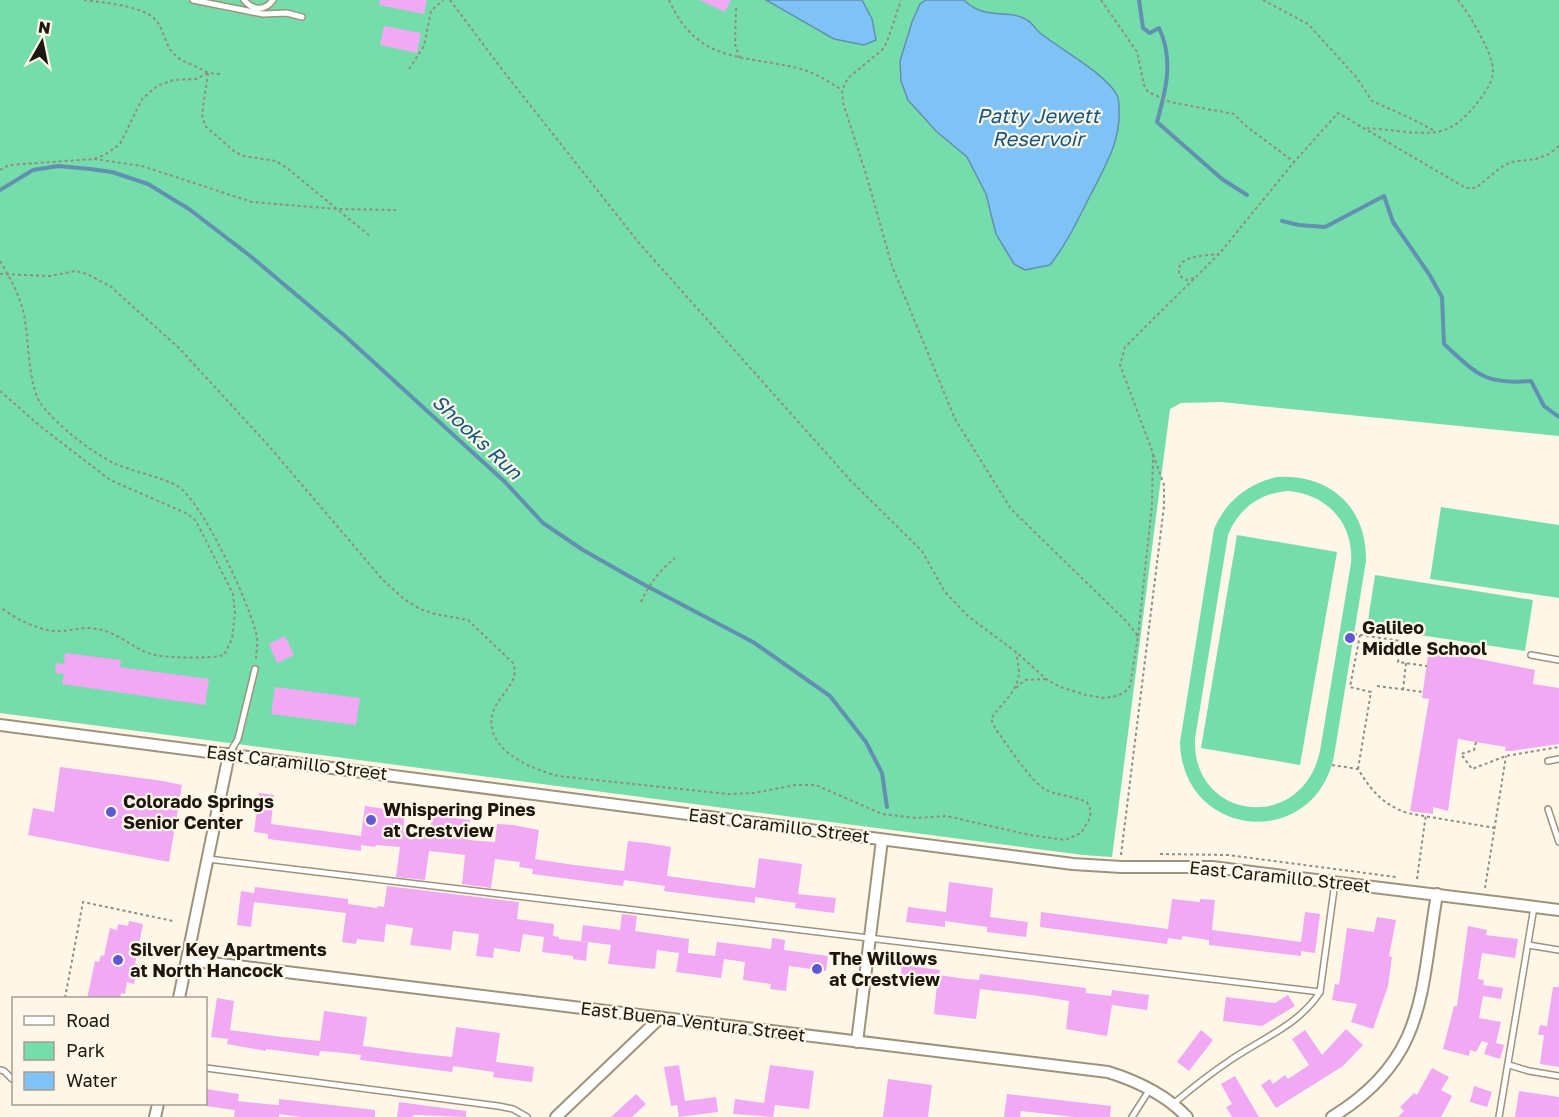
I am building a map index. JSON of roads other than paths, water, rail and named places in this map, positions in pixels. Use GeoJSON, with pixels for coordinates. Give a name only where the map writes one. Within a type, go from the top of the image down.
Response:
{"type":"FeatureCollection","features":[{"type":"Feature","properties":{"kind":"street","name":"East Caramillo Street"},"geometry":{"type":"LineString","coordinates":[[0,725],[1073,864],[1121,867],[1212,867],[1559,910]]}},
{"type":"Feature","properties":{"kind":"street"},"geometry":{"type":"LineString","coordinates":[[179,997],[229,754]]}},
{"type":"Feature","properties":{"kind":"street"},"geometry":{"type":"LineString","coordinates":[[857,1042],[882,840]]}},
{"type":"Feature","properties":{"kind":"street"},"geometry":{"type":"LineString","coordinates":[[1332,1117],[1361,1098],[1375,1084],[1400,1053],[1409,1037],[1420,998],[1437,894]]}},
{"type":"Feature","properties":{"kind":"street","name":"East Buena Ventura Street"},"geometry":{"type":"LineString","coordinates":[[187,960],[1108,1072],[1150,1089],[1173,1104],[1187,1117]]}},
{"type":"Feature","properties":{"kind":"street"},"geometry":{"type":"LineString","coordinates":[[556,1117],[660,1018]]}},
{"type":"Feature","properties":{"kind":"lane"},"geometry":{"type":"LineString","coordinates":[[193,0],[302,17]]}},
{"type":"Feature","properties":{"kind":"lane"},"geometry":{"type":"LineString","coordinates":[[244,0],[255,10]]}},
{"type":"Feature","properties":{"kind":"lane"},"geometry":{"type":"LineString","coordinates":[[255,10],[268,6],[273,0]]}},
{"type":"Feature","properties":{"kind":"lane"},"geometry":{"type":"LineString","coordinates":[[1531,655],[1559,660]]}},
{"type":"Feature","properties":{"kind":"lane"},"geometry":{"type":"LineString","coordinates":[[229,754],[238,739],[255,669]]}},
{"type":"Feature","properties":{"kind":"lane"},"geometry":{"type":"LineString","coordinates":[[1548,761],[1559,759]]}},
{"type":"Feature","properties":{"kind":"lane"},"geometry":{"type":"LineString","coordinates":[[1548,809],[1559,842]]}},
{"type":"Feature","properties":{"kind":"lane"},"geometry":{"type":"LineString","coordinates":[[208,859],[1320,992]]}},
{"type":"Feature","properties":{"kind":"lane"},"geometry":{"type":"LineString","coordinates":[[1173,1104],[1208,1076],[1298,1018],[1313,1003],[1320,992],[1335,882]]}},
{"type":"Feature","properties":{"kind":"lane"},"geometry":{"type":"LineString","coordinates":[[1501,1116],[1534,907]]}},
{"type":"Feature","properties":{"kind":"lane"},"geometry":{"type":"LineString","coordinates":[[1528,945],[1559,950]]}},
{"type":"Feature","properties":{"kind":"lane"},"geometry":{"type":"LineString","coordinates":[[1509,1065],[1559,1076]]}},
{"type":"Feature","properties":{"kind":"lane"},"geometry":{"type":"LineString","coordinates":[[207,1068],[498,1106],[513,1109],[527,1117]]}},
{"type":"Feature","properties":{"kind":"lane"},"geometry":{"type":"LineString","coordinates":[[0,1070],[12,1079]]}},
{"type":"Feature","properties":{"kind":"lane"},"geometry":{"type":"LineString","coordinates":[[1132,1117],[1150,1089]]}},
{"type":"Feature","properties":{"kind":"water"},"geometry":{"type":"Polygon","coordinates":[[[766,0],[862,0],[872,19],[876,40],[864,45],[834,39],[766,0]]]}},
{"type":"Feature","properties":{"kind":"water","name":"Patty Jewett Reservoir"},"geometry":{"type":"Polygon","coordinates":[[[926,0],[964,0],[981,11],[1013,15],[1027,20],[1040,33],[1103,79],[1117,95],[1119,121],[1115,143],[1072,230],[1050,265],[1025,270],[1014,264],[996,234],[986,194],[967,157],[936,131],[908,100],[901,81],[900,61],[912,22],[920,4],[926,0]]]}},
{"type":"Feature","properties":{"kind":"waterway","name":"Shooks Run"},"geometry":{"type":"LineString","coordinates":[[1139,0],[1143,28],[1150,33],[1159,28],[1166,51],[1166,86],[1157,122],[1222,179],[1247,195]]}},
{"type":"Feature","properties":{"kind":"waterway","name":"Shooks Run"},"geometry":{"type":"LineString","coordinates":[[0,190],[33,170],[58,166],[90,169],[112,172],[148,184],[189,209],[249,255],[344,335],[505,482],[543,523],[583,550],[641,583],[753,642],[830,696],[866,742],[882,773],[887,807]]}},
{"type":"Feature","properties":{"kind":"waterway","name":"Shooks Run"},"geometry":{"type":"LineString","coordinates":[[1282,221],[1325,227],[1384,196],[1393,222],[1442,297],[1444,344],[1482,375],[1502,381],[1531,381],[1544,406],[1559,417]]}},
{"type":"Feature","properties":{"kind":"place","name":"Galileo Middle School"},"geometry":{"type":"Point","coordinates":[1350,638]}},
{"type":"Feature","properties":{"kind":"place","name":"Colorado Springs Senior Center"},"geometry":{"type":"Point","coordinates":[111,812]}},
{"type":"Feature","properties":{"kind":"place","name":"Whispering Pines at Crestview"},"geometry":{"type":"Point","coordinates":[371,820]}},
{"type":"Feature","properties":{"kind":"place","name":"Silver Key Apartments at North Hancock"},"geometry":{"type":"Point","coordinates":[118,960]}},
{"type":"Feature","properties":{"kind":"place","name":"The Willows at Crestview"},"geometry":{"type":"Point","coordinates":[817,969]}}]}
